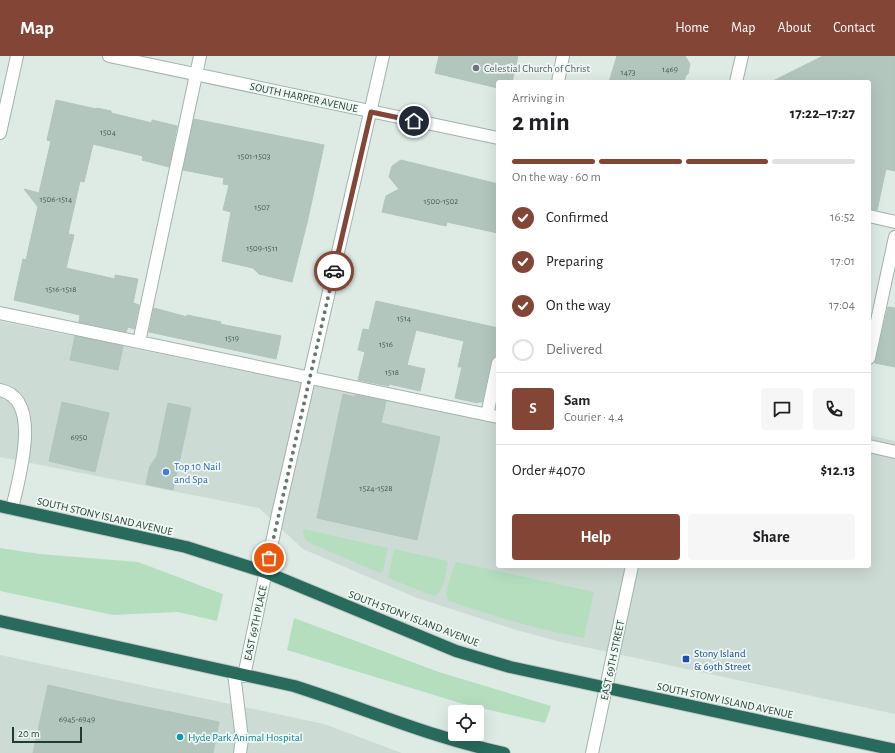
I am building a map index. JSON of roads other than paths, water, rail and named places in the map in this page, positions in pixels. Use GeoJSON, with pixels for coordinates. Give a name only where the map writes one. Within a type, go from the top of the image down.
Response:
{"type":"FeatureCollection","features":[{"type":"Feature","properties":{"kind":"highway","name":"SOUTH STONY ISLAND AVENUE"},"geometry":{"type":"LineString","coordinates":[[6,507],[186,547],[266,572],[456,651],[510,667],[895,750]]}},
{"type":"Feature","properties":{"kind":"highway"},"geometry":{"type":"LineString","coordinates":[[0,621],[301,689],[337,699],[414,728],[474,747],[504,753]]}},
{"type":"Feature","properties":{"kind":"street"},"geometry":{"type":"LineString","coordinates":[[0,133],[17,56]]}},
{"type":"Feature","properties":{"kind":"street","name":"SOUTH HARPER AVENUE"},"geometry":{"type":"LineString","coordinates":[[109,56],[496,138]]}},
{"type":"Feature","properties":{"kind":"street"},"geometry":{"type":"LineString","coordinates":[[139,342],[200,56]]}},
{"type":"Feature","properties":{"kind":"street","name":"EAST 69TH PLACE"},"geometry":{"type":"LineString","coordinates":[[240,753],[242,739],[239,674],[266,572],[383,56]]}},
{"type":"Feature","properties":{"kind":"street"},"geometry":{"type":"LineString","coordinates":[[558,80],[563,56]]}},
{"type":"Feature","properties":{"kind":"street"},"geometry":{"type":"LineString","coordinates":[[736,80],[742,56]]}},
{"type":"Feature","properties":{"kind":"street"},"geometry":{"type":"LineString","coordinates":[[871,216],[895,222]]}},
{"type":"Feature","properties":{"kind":"street"},"geometry":{"type":"LineString","coordinates":[[871,349],[895,237]]}},
{"type":"Feature","properties":{"kind":"street"},"geometry":{"type":"LineString","coordinates":[[0,313],[493,416],[496,384]]}},
{"type":"Feature","properties":{"kind":"street"},"geometry":{"type":"LineString","coordinates":[[0,390],[4,390],[15,398],[21,408],[25,422],[26,439],[6,507]]}},
{"type":"Feature","properties":{"kind":"street"},"geometry":{"type":"LineString","coordinates":[[871,446],[895,452]]}},
{"type":"Feature","properties":{"kind":"street","name":"EAST 69TH STREET"},"geometry":{"type":"LineString","coordinates":[[592,753],[632,568]]}},
{"type":"Feature","properties":{"kind":"place","name":"Celestial Church of Christ"},"geometry":{"type":"Point","coordinates":[476,68]}},
{"type":"Feature","properties":{"kind":"place","name":"Top 10 Nail and Spa"},"geometry":{"type":"Point","coordinates":[166,472]}},
{"type":"Feature","properties":{"kind":"place","name":"Stony Island & 69th Street"},"geometry":{"type":"Point","coordinates":[686,659]}},
{"type":"Feature","properties":{"kind":"place","name":"Hyde Park Animal Hospital"},"geometry":{"type":"Point","coordinates":[180,737]}}]}
